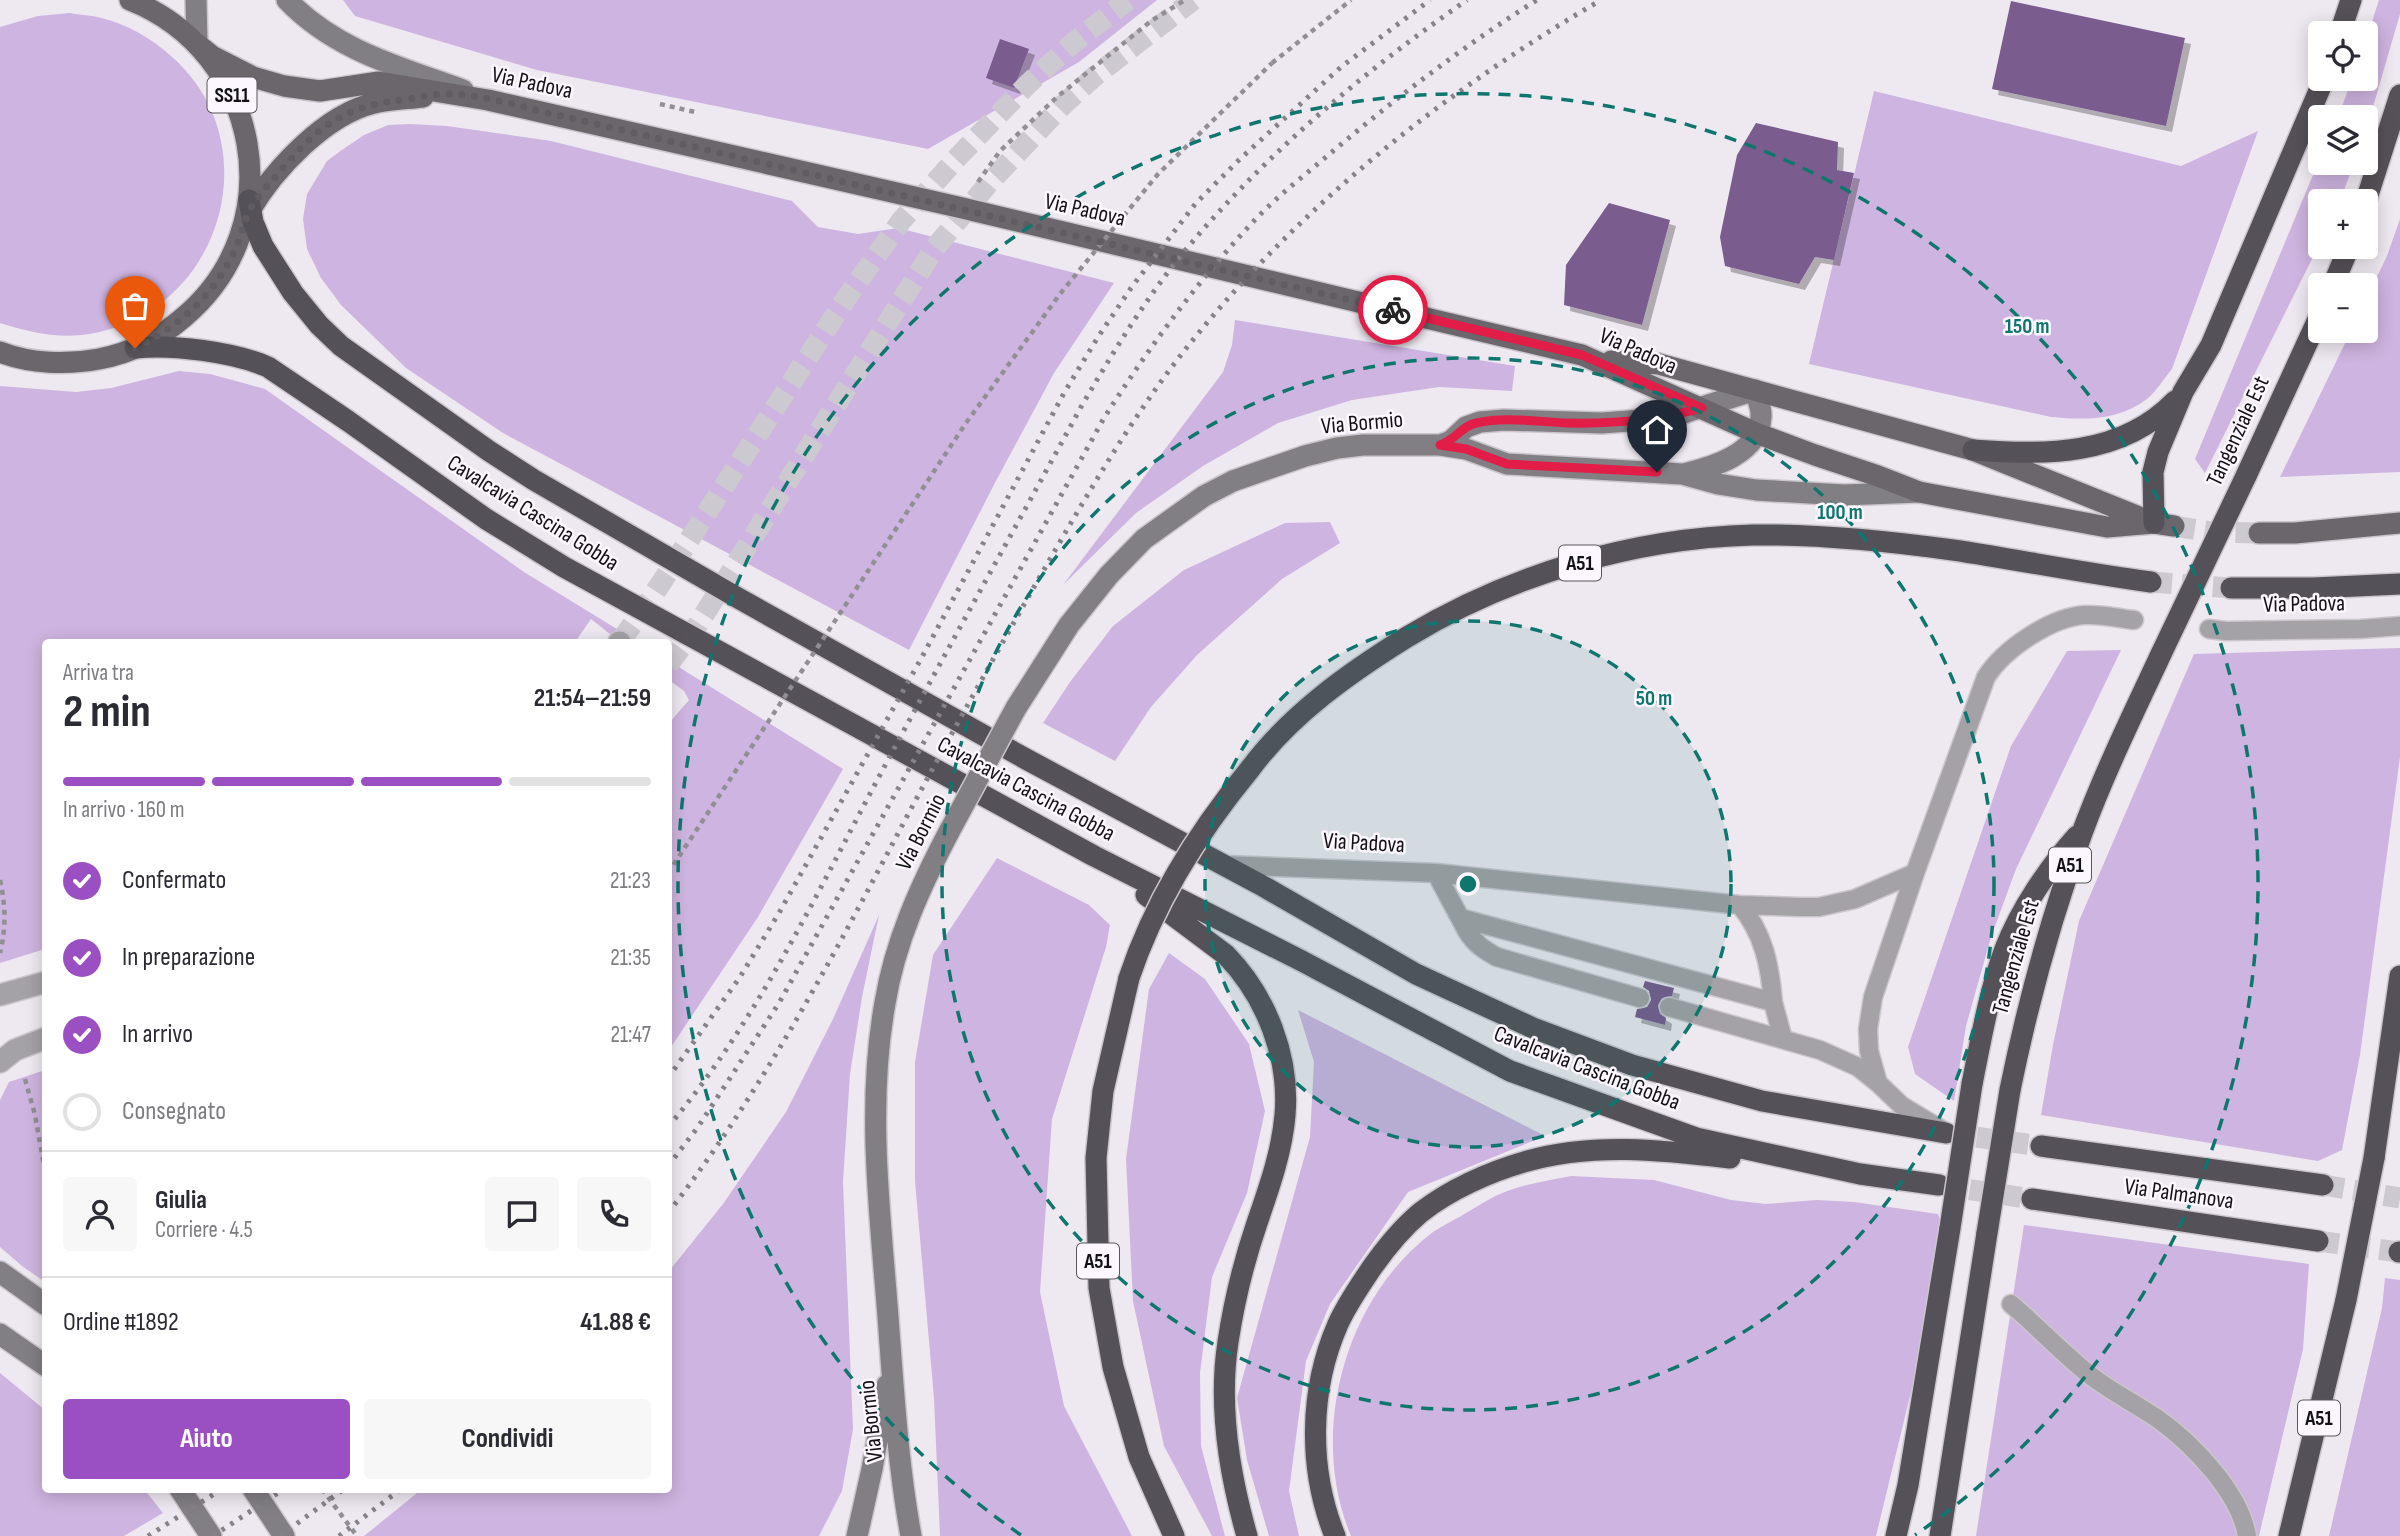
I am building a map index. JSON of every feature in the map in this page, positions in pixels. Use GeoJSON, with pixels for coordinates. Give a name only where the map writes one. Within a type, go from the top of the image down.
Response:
{"type":"FeatureCollection","features":[{"type":"Feature","properties":{"kind":"highway"},"geometry":{"type":"LineString","coordinates":[[2344,21],[2351,0]]}},
{"type":"Feature","properties":{"kind":"highway"},"geometry":{"type":"LineString","coordinates":[[2164,525],[2154,472],[2158,452],[2183,392],[2211,345],[2319,91]]}},
{"type":"Feature","properties":{"kind":"highway"},"geometry":{"type":"LineString","coordinates":[[2369,189],[2400,95]]}},
{"type":"Feature","properties":{"kind":"highway","name":"Cavalcavia Cascina Gobba"},"geometry":{"type":"LineString","coordinates":[[248,211],[263,246],[293,293],[319,325],[341,346],[534,480],[1026,759],[1416,974],[1533,1028],[1632,1065],[1762,1101],[1946,1133]]}},
{"type":"Feature","properties":{"kind":"highway","name":"Tangenziale Est"},"geometry":{"type":"LineString","coordinates":[[1940,1536],[2010,1090],[2025,1016],[2044,947],[2083,830],[2114,756],[2308,342]]}},
{"type":"Feature","properties":{"kind":"highway","name":"Cavalcavia Cascina Gobba"},"geometry":{"type":"LineString","coordinates":[[135,348],[164,347],[202,351],[255,362],[268,368],[486,519],[564,568],[1094,856],[1300,960],[1510,1071],[1696,1138],[1860,1174],[1940,1185]]}},
{"type":"Feature","properties":{"kind":"highway"},"geometry":{"type":"LineString","coordinates":[[1973,450],[2031,454],[2069,450],[2111,441],[2152,422],[2183,392]]}},
{"type":"Feature","properties":{"kind":"highway","name":"A51"},"geometry":{"type":"LineString","coordinates":[[1174,1536],[1139,1457],[1113,1367],[1099,1289],[1096,1158],[1103,1091],[1129,978],[1150,922],[1203,829],[1284,730],[1319,699],[1376,657],[1446,614],[1500,590],[1556,570],[1658,545],[1753,536],[1846,539],[1971,553],[2151,582]]}},
{"type":"Feature","properties":{"kind":"highway"},"geometry":{"type":"LineString","coordinates":[[2231,588],[2313,589],[2400,584]]}},
{"type":"Feature","properties":{"kind":"highway"},"geometry":{"type":"LineString","coordinates":[[1896,1536],[1910,1473],[1972,1084],[1992,989],[2006,946],[2053,862],[2083,830]]}},
{"type":"Feature","properties":{"kind":"highway"},"geometry":{"type":"LineString","coordinates":[[1094,856],[1236,965],[1268,1017],[1283,1069],[1286,1097],[1283,1133],[1236,1302],[1225,1367],[1224,1410],[1228,1456],[1247,1536]]}},
{"type":"Feature","properties":{"kind":"highway","name":"A51"},"geometry":{"type":"LineString","coordinates":[[2289,1536],[2346,1300],[2374,1158],[2400,976]]}},
{"type":"Feature","properties":{"kind":"highway","name":"Via Palmanova"},"geometry":{"type":"LineString","coordinates":[[2041,1146],[2323,1185]]}},
{"type":"Feature","properties":{"kind":"highway"},"geometry":{"type":"LineString","coordinates":[[1335,1536],[1320,1487],[1316,1456],[1317,1409],[1326,1358],[1338,1324],[1356,1290],[1378,1258],[1405,1227],[1432,1205],[1491,1174],[1524,1162],[1595,1150],[1660,1150],[1860,1174]]}},
{"type":"Feature","properties":{"kind":"highway","name":"Via Palmanova"},"geometry":{"type":"LineString","coordinates":[[2032,1199],[2318,1241]]}},
{"type":"Feature","properties":{"kind":"main road","name":"SS11"},"geometry":{"type":"LineString","coordinates":[[0,352],[30,360],[83,362],[110,357],[157,337],[196,307],[226,268],[248,211],[249,153],[241,118],[227,83],[197,44],[180,28],[130,0]]}},
{"type":"Feature","properties":{"kind":"main road"},"geometry":{"type":"LineString","coordinates":[[196,0],[197,44]]}},
{"type":"Feature","properties":{"kind":"main road"},"geometry":{"type":"LineString","coordinates":[[287,0],[345,46],[488,100]]}},
{"type":"Feature","properties":{"kind":"main road","name":"Via Padova"},"geometry":{"type":"LineString","coordinates":[[197,44],[212,56],[253,77],[299,89],[332,90],[379,82],[488,100],[958,208],[1595,360],[1756,433],[1919,492],[2107,527],[2164,525]]}},
{"type":"Feature","properties":{"kind":"main road","name":"Via Padova"},"geometry":{"type":"LineString","coordinates":[[248,211],[288,161],[310,138],[334,120],[376,102],[446,94]]}},
{"type":"Feature","properties":{"kind":"main road"},"geometry":{"type":"LineString","coordinates":[[0,360],[30,360]]}},
{"type":"Feature","properties":{"kind":"main road"},"geometry":{"type":"LineString","coordinates":[[1595,360],[1659,364],[1973,450],[2164,525]]}},
{"type":"Feature","properties":{"kind":"main road"},"geometry":{"type":"LineString","coordinates":[[1440,445],[1451,441],[1466,427],[1480,422],[1613,422],[1668,418],[1755,390]]}},
{"type":"Feature","properties":{"kind":"main road"},"geometry":{"type":"LineString","coordinates":[[1682,474],[1734,457],[1756,433],[1761,416],[1755,390]]}},
{"type":"Feature","properties":{"kind":"main road","name":"Via Bormio"},"geometry":{"type":"LineString","coordinates":[[907,1529],[891,1359],[877,1154],[877,1067],[881,1024],[892,969],[928,871],[1016,708],[1069,625],[1109,575],[1144,539],[1205,496],[1233,481],[1305,456],[1363,444],[1440,445],[1466,449],[1507,464],[1682,474],[1718,484],[1756,489],[1844,495],[1919,492]]}},
{"type":"Feature","properties":{"kind":"main road"},"geometry":{"type":"LineString","coordinates":[[2259,533],[2295,533],[2400,523]]}},
{"type":"Feature","properties":{"kind":"main road"},"geometry":{"type":"LineString","coordinates":[[0,1272],[42,1302]]}},
{"type":"Feature","properties":{"kind":"main road"},"geometry":{"type":"LineString","coordinates":[[0,1334],[42,1363]]}},
{"type":"Feature","properties":{"kind":"main road"},"geometry":{"type":"LineString","coordinates":[[857,1536],[891,1359]]}},
{"type":"Feature","properties":{"kind":"main road"},"geometry":{"type":"LineString","coordinates":[[183,1493],[211,1536]]}},
{"type":"Feature","properties":{"kind":"main road"},"geometry":{"type":"LineString","coordinates":[[256,1493],[284,1536]]}},
{"type":"Feature","properties":{"kind":"street"},"geometry":{"type":"LineString","coordinates":[[0,995],[42,983]]}},
{"type":"Feature","properties":{"kind":"street"},"geometry":{"type":"LineString","coordinates":[[0,1062],[15,1050],[42,1040]]}},
{"type":"Feature","properties":{"kind":"lane"},"geometry":{"type":"LineString","coordinates":[[1878,1083],[1869,1051],[1868,1028],[1873,997],[1986,677],[1993,667],[2026,638],[2069,618],[2085,615],[2134,620]]}},
{"type":"Feature","properties":{"kind":"lane","name":"Via Padova"},"geometry":{"type":"LineString","coordinates":[[2209,629],[2361,629],[2400,626]]}},
{"type":"Feature","properties":{"kind":"lane","name":"Via Padova"},"geometry":{"type":"LineString","coordinates":[[1222,865],[1436,873],[1740,905],[1819,907],[1855,899],[1915,873]]}},
{"type":"Feature","properties":{"kind":"lane"},"geometry":{"type":"LineString","coordinates":[[1436,873],[1473,940],[1484,950],[1497,957],[1640,998]]}},
{"type":"Feature","properties":{"kind":"lane"},"geometry":{"type":"LineString","coordinates":[[1740,905],[1758,931],[1768,959],[1773,1002],[1783,1039]]}},
{"type":"Feature","properties":{"kind":"lane"},"geometry":{"type":"LineString","coordinates":[[1460,918],[1773,1002]]}},
{"type":"Feature","properties":{"kind":"lane"},"geometry":{"type":"LineString","coordinates":[[1669,1007],[1838,1056],[1858,1067],[1902,1106],[1946,1133]]}},
{"type":"Feature","properties":{"kind":"lane"},"geometry":{"type":"LineString","coordinates":[[2011,1304],[2087,1373],[2155,1416],[2184,1439],[2225,1488],[2245,1522],[2247,1536]]}},
{"type":"Feature","properties":{"kind":"path"},"geometry":{"type":"LineString","coordinates":[[958,208],[1000,151],[1057,97],[1151,21],[1185,0]]}},
{"type":"Feature","properties":{"kind":"path"},"geometry":{"type":"LineString","coordinates":[[672,867],[966,423],[1060,294],[1158,174],[1272,63],[1351,0]]}},
{"type":"Feature","properties":{"kind":"path"},"geometry":{"type":"LineString","coordinates":[[660,104],[695,112]]}},
{"type":"Feature","properties":{"kind":"path"},"geometry":{"type":"LineString","coordinates":[[0,880],[6,905],[0,953]]}},
{"type":"Feature","properties":{"kind":"path"},"geometry":{"type":"LineString","coordinates":[[29,1090],[42,1157]]}},
{"type":"Feature","properties":{"kind":"path"},"geometry":{"type":"LineString","coordinates":[[325,1493],[357,1536]]}},
{"type":"Feature","properties":{"kind":"shaded area"},"geometry":{"type":"Polygon","coordinates":[[[343,0],[1157,0],[1079,62],[928,149],[537,70],[355,16],[343,0]]]}},
{"type":"Feature","properties":{"kind":"shaded area"},"geometry":{"type":"Polygon","coordinates":[[[2379,0],[2400,0],[2400,14],[2378,90],[2378,21],[2372,21],[2379,0]]]}},
{"type":"Feature","properties":{"kind":"shaded area"},"geometry":{"type":"Polygon","coordinates":[[[70,13],[120,24],[155,43],[171,56],[202,92],[219,134],[224,177],[217,220],[200,260],[172,294],[135,320],[89,334],[66,336],[33,332],[0,323],[0,27],[38,16],[70,13]]]}},
{"type":"Feature","properties":{"kind":"shaded area"},"geometry":{"type":"Polygon","coordinates":[[[1874,91],[2181,166],[2258,131],[2172,369],[2151,396],[2125,412],[2113,415],[2076,419],[2051,417],[1809,364],[1874,91]]]}},
{"type":"Feature","properties":{"kind":"shaded area"},"geometry":{"type":"Polygon","coordinates":[[[2348,91],[2378,91],[2374,105],[2342,105],[2348,91]]]}},
{"type":"Feature","properties":{"kind":"shaded area"},"geometry":{"type":"Polygon","coordinates":[[[388,125],[447,126],[551,141],[792,201],[818,227],[858,234],[898,228],[1114,283],[1054,373],[909,650],[503,433],[406,368],[341,305],[321,278],[307,249],[303,219],[307,194],[327,161],[364,135],[388,125]]]}},
{"type":"Feature","properties":{"kind":"shaded area"},"geometry":{"type":"Polygon","coordinates":[[[2313,175],[2350,175],[2344,189],[2308,189],[2308,259],[2312,259],[2205,473],[2195,459],[2313,175]]]}},
{"type":"Feature","properties":{"kind":"shaded area"},"geometry":{"type":"Polygon","coordinates":[[[2400,219],[2400,472],[2280,477],[2345,343],[2378,343],[2378,274],[2400,219]]]}},
{"type":"Feature","properties":{"kind":"shaded area"},"geometry":{"type":"Polygon","coordinates":[[[1235,320],[1515,366],[1512,391],[1439,387],[1352,400],[1278,423],[1203,466],[1136,513],[1063,585],[1223,372],[1232,345],[1235,320]]]}},
{"type":"Feature","properties":{"kind":"shaded area"},"geometry":{"type":"Polygon","coordinates":[[[179,371],[210,374],[265,389],[524,572],[633,639],[616,639],[591,619],[577,639],[42,639],[42,950],[0,963],[0,386],[76,392],[111,388],[179,371]]]}},
{"type":"Feature","properties":{"kind":"shaded area"},"geometry":{"type":"Polygon","coordinates":[[[1330,522],[1340,543],[1282,579],[1197,655],[1151,707],[1115,761],[1043,723],[1113,626],[1184,570],[1285,523],[1330,522]]]}},
{"type":"Feature","properties":{"kind":"shaded area"},"geometry":{"type":"Polygon","coordinates":[[[2400,648],[2400,757],[2360,1055],[2342,1150],[2318,1161],[2041,1115],[2079,921],[2194,654],[2400,648]]]}},
{"type":"Feature","properties":{"kind":"shaded area"},"geometry":{"type":"Polygon","coordinates":[[[2121,650],[2016,869],[1991,937],[1966,1026],[1954,1101],[1915,1074],[1908,1047],[2011,746],[2067,651],[2121,650]]]}},
{"type":"Feature","properties":{"kind":"shaded area"},"geometry":{"type":"Polygon","coordinates":[[[672,663],[843,769],[758,917],[672,1046],[672,720],[689,700],[684,691],[672,682],[672,663]]]}},
{"type":"Feature","properties":{"kind":"shaded area"},"geometry":{"type":"Polygon","coordinates":[[[997,858],[1089,905],[1110,925],[1106,947],[1052,1119],[1040,1292],[1064,1406],[1132,1536],[940,1536],[934,1398],[915,1181],[915,1062],[933,955],[997,858]]]}},
{"type":"Feature","properties":{"kind":"shaded area"},"geometry":{"type":"Polygon","coordinates":[[[879,915],[850,1074],[843,1182],[853,1429],[842,1491],[819,1536],[364,1536],[417,1493],[672,1493],[672,1267],[723,1204],[786,1112],[833,1019],[879,915]]]}},
{"type":"Feature","properties":{"kind":"shaded area"},"geometry":{"type":"Polygon","coordinates":[[[1169,953],[1205,979],[1249,1044],[1265,1111],[1247,1193],[1212,1277],[1200,1373],[1201,1446],[1225,1536],[1212,1536],[1164,1446],[1133,1301],[1126,1159],[1149,989],[1169,953]]]}},
{"type":"Feature","properties":{"kind":"shaded area"},"geometry":{"type":"Polygon","coordinates":[[[1298,1010],[1545,1136],[1408,1192],[1330,1304],[1306,1361],[1289,1491],[1299,1536],[1269,1536],[1247,1460],[1237,1398],[1310,1137],[1314,1062],[1298,1010]]]}},
{"type":"Feature","properties":{"kind":"shaded area"},"geometry":{"type":"Polygon","coordinates":[[[42,1071],[42,1280],[0,1247],[0,1100],[9,1082],[42,1071]]]}},
{"type":"Feature","properties":{"kind":"shaded area"},"geometry":{"type":"Polygon","coordinates":[[[1571,1176],[1654,1180],[1731,1200],[1766,1204],[1817,1200],[1854,1202],[1938,1214],[1942,1226],[1918,1363],[1876,1536],[1351,1536],[1339,1496],[1333,1454],[1335,1412],[1342,1370],[1357,1330],[1377,1293],[1402,1260],[1433,1232],[1506,1191],[1571,1176]]]}},
{"type":"Feature","properties":{"kind":"shaded area"},"geometry":{"type":"Polygon","coordinates":[[[2024,1225],[2309,1264],[2303,1349],[2259,1536],[1976,1536],[2024,1225]]]}},
{"type":"Feature","properties":{"kind":"shaded area"},"geometry":{"type":"Polygon","coordinates":[[[2385,1278],[2400,1280],[2400,1536],[2329,1536],[2382,1308],[2385,1278]]]}},
{"type":"Feature","properties":{"kind":"shaded area"},"geometry":{"type":"Polygon","coordinates":[[[0,1373],[42,1408],[42,1493],[147,1493],[163,1513],[124,1536],[0,1536],[0,1373]]]}},
{"type":"Feature","properties":{"kind":"building"},"geometry":{"type":"Polygon","coordinates":[[[2011,1],[2185,38],[2166,126],[1992,89],[2011,1]]]}},
{"type":"Feature","properties":{"kind":"building"},"geometry":{"type":"Polygon","coordinates":[[[1000,39],[1029,49],[1014,88],[986,78],[1000,39]]]}},
{"type":"Feature","properties":{"kind":"building"},"geometry":{"type":"Polygon","coordinates":[[[1756,123],[1838,142],[1837,170],[1854,173],[1834,260],[1815,257],[1799,284],[1725,266],[1720,237],[1737,155],[1756,123]]]}},
{"type":"Feature","properties":{"kind":"building"},"geometry":{"type":"Polygon","coordinates":[[[1609,203],[1670,220],[1642,325],[1564,305],[1566,265],[1609,203]]]}},
{"type":"Feature","properties":{"kind":"building"},"geometry":{"type":"Polygon","coordinates":[[[1645,981],[1674,988],[1672,996],[1662,998],[1658,1005],[1660,1014],[1666,1018],[1665,1025],[1635,1017],[1637,1009],[1647,1007],[1651,1000],[1649,991],[1643,987],[1645,981]]]}},
{"type":"Feature","properties":{"kind":"tunnel"},"geometry":{"type":"LineString","coordinates":[[622,639],[847,297],[901,221],[1028,84],[1073,43],[1128,0]]}},
{"type":"Feature","properties":{"kind":"tunnel"},"geometry":{"type":"LineString","coordinates":[[672,660],[695,629],[934,249],[989,183],[1063,105],[1096,75],[1193,0]]}},
{"type":"Feature","properties":{"kind":"tunnel"},"geometry":{"type":"LineString","coordinates":[[2174,526],[2211,532],[2259,533]]}},
{"type":"Feature","properties":{"kind":"tunnel"},"geometry":{"type":"LineString","coordinates":[[2151,582],[2231,588]]}},
{"type":"Feature","properties":{"kind":"tunnel"},"geometry":{"type":"LineString","coordinates":[[1946,1133],[2041,1146]]}},
{"type":"Feature","properties":{"kind":"tunnel"},"geometry":{"type":"LineString","coordinates":[[1939,1185],[2032,1199]]}},
{"type":"Feature","properties":{"kind":"tunnel"},"geometry":{"type":"LineString","coordinates":[[2323,1185],[2400,1198]]}},
{"type":"Feature","properties":{"kind":"tunnel"},"geometry":{"type":"LineString","coordinates":[[2318,1241],[2399,1252]]}},
{"type":"Feature","properties":{"kind":"railway"},"geometry":{"type":"LineString","coordinates":[[672,1072],[740,977],[779,913],[922,657],[1064,393],[1131,288],[1196,203],[1240,159],[1341,67],[1430,0]]}},
{"type":"Feature","properties":{"kind":"railway"},"geometry":{"type":"LineString","coordinates":[[672,1122],[728,1047],[804,920],[924,692],[1081,407],[1155,290],[1214,217],[1281,149],[1390,56],[1467,0]]}},
{"type":"Feature","properties":{"kind":"railway"},"geometry":{"type":"LineString","coordinates":[[672,1161],[698,1127],[779,1003],[1104,418],[1174,317],[1231,246],[1281,195],[1406,92],[1537,0]]}},
{"type":"Feature","properties":{"kind":"railway"},"geometry":{"type":"LineString","coordinates":[[672,1208],[732,1124],[790,1031],[1038,580],[1118,445],[1171,368],[1263,260],[1314,210],[1368,163],[1423,118],[1481,76],[1601,0]]}},
{"type":"Feature","properties":{"kind":"railway"},"geometry":{"type":"LineString","coordinates":[[148,1536],[216,1493]]}},
{"type":"Feature","properties":{"kind":"railway"},"geometry":{"type":"LineString","coordinates":[[213,1536],[278,1493]]}},
{"type":"Feature","properties":{"kind":"railway"},"geometry":{"type":"LineString","coordinates":[[280,1536],[339,1493]]}},
{"type":"Feature","properties":{"kind":"railway"},"geometry":{"type":"LineString","coordinates":[[339,1536],[396,1493]]}},
{"type":"Feature","properties":{"kind":"way so far"},"geometry":{"type":"LineString","coordinates":[[135,348],[178,323],[212,288],[226,268],[254,204],[310,138],[344,114],[376,102],[446,94],[566,117],[1393,310]]}},
{"type":"Feature","properties":{"kind":"route"},"geometry":{"type":"LineString","coordinates":[[1393,310],[1582,355],[1702,408],[1668,418],[1602,423],[1504,420],[1480,422],[1466,427],[1451,441],[1440,445],[1466,449],[1507,464],[1657,472]]}}]}
